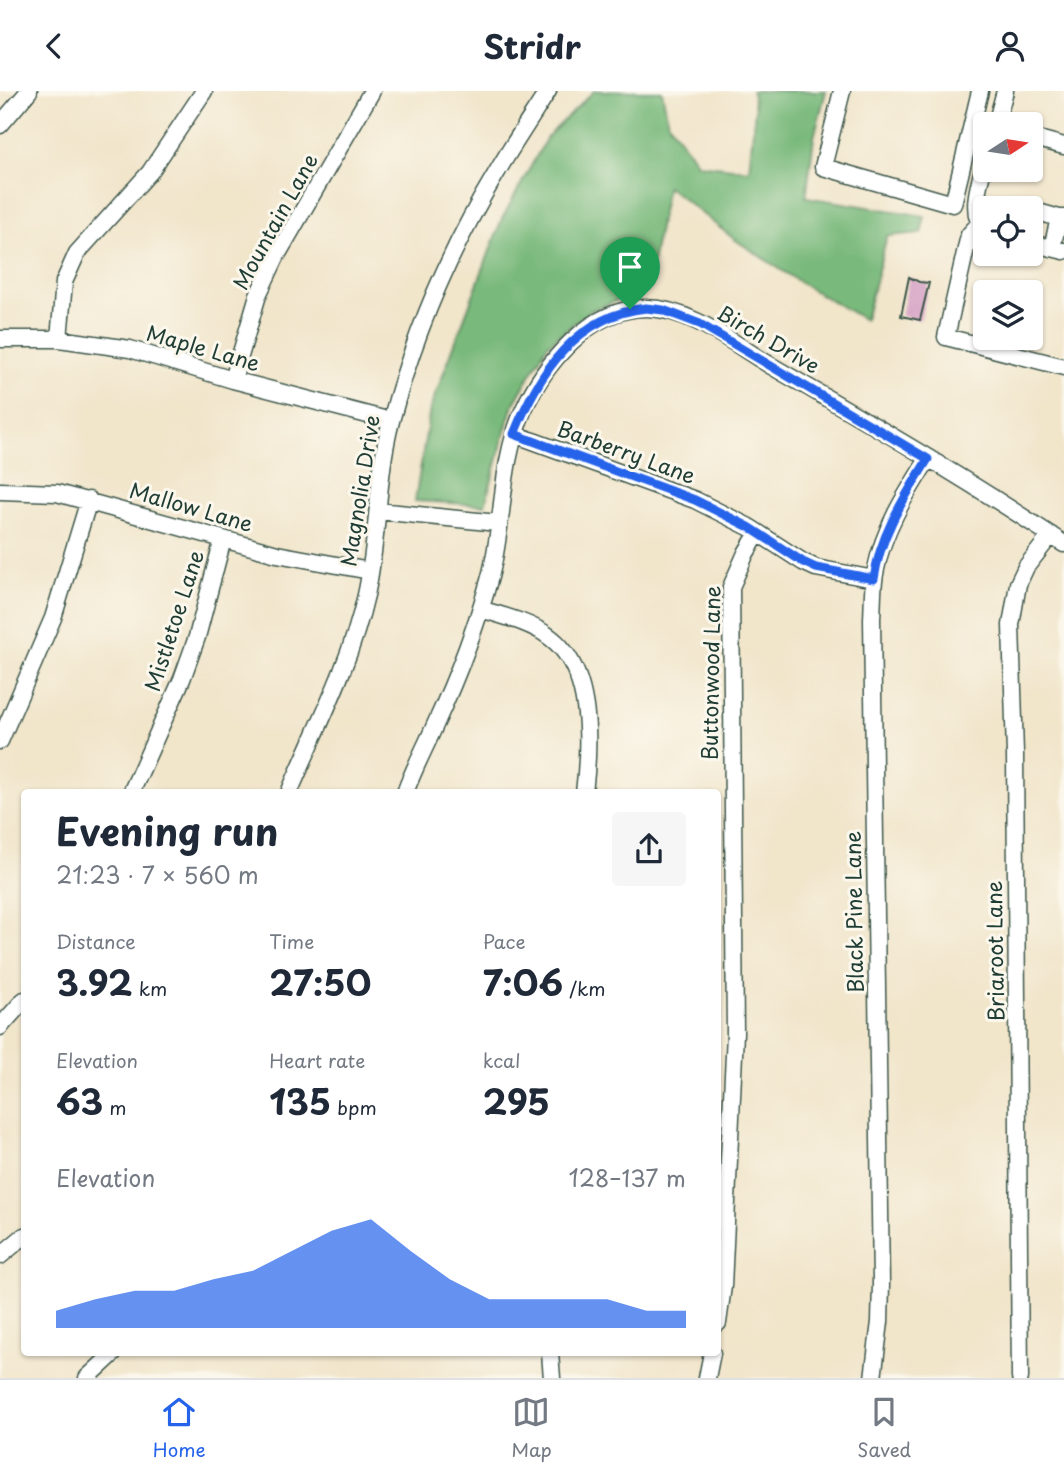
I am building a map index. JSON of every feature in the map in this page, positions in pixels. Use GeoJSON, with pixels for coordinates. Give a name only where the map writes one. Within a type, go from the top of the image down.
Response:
{"type":"FeatureCollection","features":[{"type":"Feature","properties":{"kind":"street"},"geometry":{"type":"LineString","coordinates":[[0,125],[29,91]]}},
{"type":"Feature","properties":{"kind":"street"},"geometry":{"type":"LineString","coordinates":[[59,339],[64,282],[77,254],[150,172],[204,91]]}},
{"type":"Feature","properties":{"kind":"street","name":"Mountain Lane"},"geometry":{"type":"LineString","coordinates":[[233,380],[251,313],[271,267],[372,91]]}},
{"type":"Feature","properties":{"kind":"street","name":"Magnolia Drive"},"geometry":{"type":"LineString","coordinates":[[291,789],[338,684],[357,630],[370,571],[391,421],[420,334],[446,271],[496,173],[548,91]]}},
{"type":"Feature","properties":{"kind":"street"},"geometry":{"type":"LineString","coordinates":[[842,91],[822,167],[953,204],[980,91]]}},
{"type":"Feature","properties":{"kind":"street"},"geometry":{"type":"LineString","coordinates":[[999,112],[1005,91]]}},
{"type":"Feature","properties":{"kind":"street"},"geometry":{"type":"LineString","coordinates":[[1043,140],[1064,146]]}},
{"type":"Feature","properties":{"kind":"street"},"geometry":{"type":"LineString","coordinates":[[1043,213],[1061,218],[1058,249]]}},
{"type":"Feature","properties":{"kind":"street"},"geometry":{"type":"LineString","coordinates":[[973,233],[970,235],[946,337],[1064,367]]}},
{"type":"Feature","properties":{"kind":"street","name":"Birch Drive"},"geometry":{"type":"LineString","coordinates":[[407,789],[451,690],[481,609],[491,573],[506,465],[514,434],[538,383],[567,347],[601,319],[615,313],[646,308],[663,310],[700,324],[1057,539]]}},
{"type":"Feature","properties":{"kind":"street","name":"Maple Lane"},"geometry":{"type":"LineString","coordinates":[[0,339],[59,339],[130,349],[233,380],[391,421]]}},
{"type":"Feature","properties":{"kind":"street","name":"Barberry Lane"},"geometry":{"type":"LineString","coordinates":[[514,434],[692,499],[758,533],[816,568],[874,579]]}},
{"type":"Feature","properties":{"kind":"street","name":"Black Pine Lane"},"geometry":{"type":"LineString","coordinates":[[873,1378],[880,1322],[881,1284],[872,619],[874,579],[883,541],[891,522],[928,459]]}},
{"type":"Feature","properties":{"kind":"street","name":"Mallow Lane"},"geometry":{"type":"LineString","coordinates":[[0,491],[44,492],[89,500],[313,562],[370,571]]}},
{"type":"Feature","properties":{"kind":"street"},"geometry":{"type":"LineString","coordinates":[[0,741],[53,618],[89,500]]}},
{"type":"Feature","properties":{"kind":"street"},"geometry":{"type":"LineString","coordinates":[[378,511],[498,523]]}},
{"type":"Feature","properties":{"kind":"street","name":"Buttonwood Lane"},"geometry":{"type":"LineString","coordinates":[[721,1301],[734,1033],[732,587],[746,553],[758,533]]}},
{"type":"Feature","properties":{"kind":"street","name":"Mistletoe Lane"},"geometry":{"type":"LineString","coordinates":[[133,789],[182,680],[197,637],[223,539]]}},
{"type":"Feature","properties":{"kind":"street","name":"Briaroot Lane"},"geometry":{"type":"LineString","coordinates":[[1020,1378],[1015,768],[1011,625],[1018,584],[1026,567],[1057,539]]}},
{"type":"Feature","properties":{"kind":"street"},"geometry":{"type":"LineString","coordinates":[[481,609],[547,635],[571,660],[582,690],[585,709],[584,789]]}},
{"type":"Feature","properties":{"kind":"street"},"geometry":{"type":"LineString","coordinates":[[0,1027],[21,1003]]}},
{"type":"Feature","properties":{"kind":"street"},"geometry":{"type":"LineString","coordinates":[[0,1256],[21,1238]]}},
{"type":"Feature","properties":{"kind":"street"},"geometry":{"type":"LineString","coordinates":[[87,1378],[111,1356]]}},
{"type":"Feature","properties":{"kind":"street"},"geometry":{"type":"LineString","coordinates":[[550,1356],[552,1378]]}},
{"type":"Feature","properties":{"kind":"street"},"geometry":{"type":"LineString","coordinates":[[707,1378],[711,1356]]}},
{"type":"Feature","properties":{"kind":"green space"},"geometry":{"type":"Polygon","coordinates":[[[594,91],[662,91],[668,122],[698,164],[749,170],[755,110],[752,91],[826,91],[814,137],[806,197],[925,216],[921,233],[887,236],[865,320],[804,285],[734,239],[667,186],[647,289],[590,311],[548,344],[512,407],[485,505],[415,501],[430,409],[502,219],[547,137],[594,91]]]}},
{"type":"Feature","properties":{"kind":"building"},"geometry":{"type":"Polygon","coordinates":[[[909,277],[929,283],[920,320],[901,316],[909,277]]]}},
{"type":"Feature","properties":{"kind":"route"},"geometry":{"type":"LineString","coordinates":[[630,309],[663,310],[700,324],[928,459],[891,522],[883,541],[874,579],[816,568],[749,527],[695,500],[514,434],[538,383],[567,347],[601,319],[630,309]]}}]}
